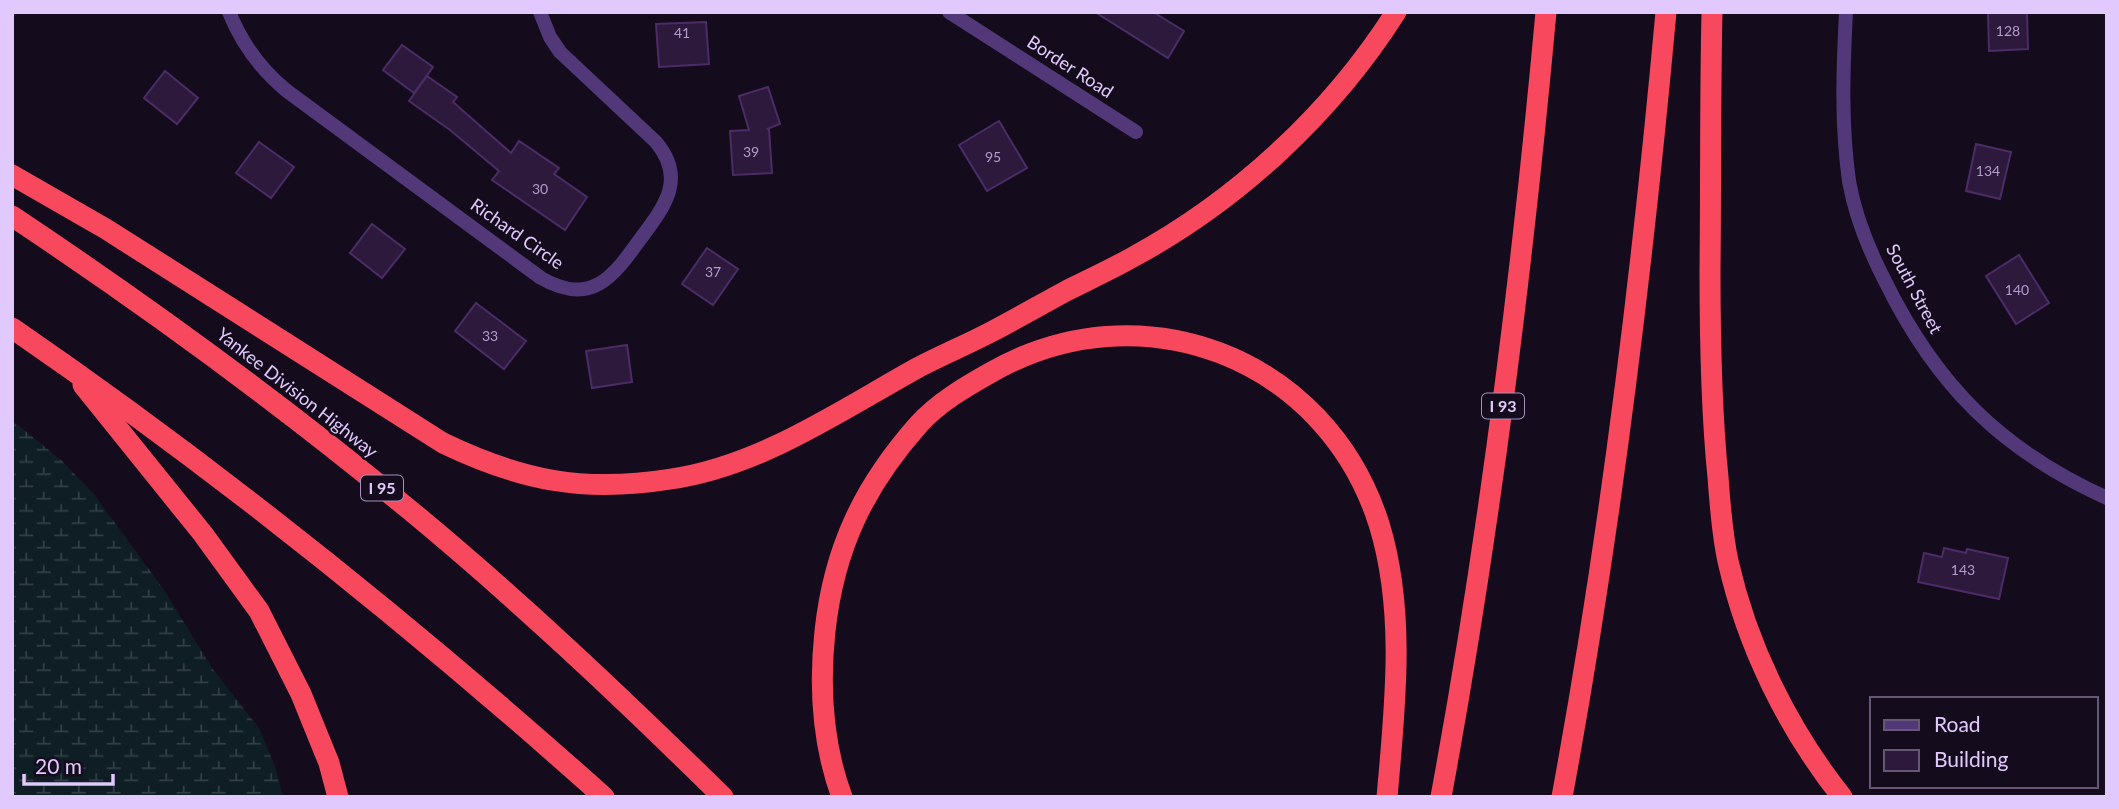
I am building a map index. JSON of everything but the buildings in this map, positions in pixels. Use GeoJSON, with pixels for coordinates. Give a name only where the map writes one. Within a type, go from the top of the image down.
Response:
{"type":"FeatureCollection","features":[{"type":"Feature","properties":{"kind":"highway"},"geometry":{"type":"LineString","coordinates":[[12,175],[106,229],[443,443],[480,460],[540,479],[620,485],[673,479],[744,458],[781,442],[1134,257],[1171,234],[1248,179],[1284,147],[1342,85],[1396,12]]}},
{"type":"Feature","properties":{"kind":"highway","name":"I 93"},"geometry":{"type":"LineString","coordinates":[[1441,797],[1501,423],[1527,206],[1546,12]]}},
{"type":"Feature","properties":{"kind":"highway"},"geometry":{"type":"LineString","coordinates":[[1562,797],[1621,429],[1647,210],[1666,12]]}},
{"type":"Feature","properties":{"kind":"highway"},"geometry":{"type":"LineString","coordinates":[[1712,12],[1710,335],[1713,431],[1726,550],[1738,596],[1758,653],[1784,710],[1805,746],[1842,797]]}},
{"type":"Feature","properties":{"kind":"highway","name":"Yankee Division Highway"},"geometry":{"type":"LineString","coordinates":[[12,216],[222,363],[411,512],[578,658],[723,797]]}},
{"type":"Feature","properties":{"kind":"highway"},"geometry":{"type":"LineString","coordinates":[[12,328],[242,494],[496,702],[604,797]]}},
{"type":"Feature","properties":{"kind":"highway"},"geometry":{"type":"LineString","coordinates":[[842,797],[827,740],[821,664],[828,602],[836,568],[859,509],[875,481],[920,423],[950,398],[1011,361],[1079,340],[1138,335],[1196,344],[1260,371],[1295,396],[1316,416],[1353,466],[1378,523],[1388,560],[1394,607],[1395,680],[1387,797]]}},
{"type":"Feature","properties":{"kind":"highway"},"geometry":{"type":"LineString","coordinates":[[66,365],[203,534],[259,611],[306,706],[329,763],[338,797]]}},
{"type":"Feature","properties":{"kind":"street","name":"Richard Circle"},"geometry":{"type":"LineString","coordinates":[[229,12],[237,33],[249,51],[270,77],[287,91],[541,278],[561,287],[584,288],[599,284],[617,271],[663,208],[669,195],[671,174],[665,154],[656,142],[560,52],[550,37],[540,12]]}},
{"type":"Feature","properties":{"kind":"street","name":"Border Road"},"geometry":{"type":"LineString","coordinates":[[949,12],[1136,132]]}},
{"type":"Feature","properties":{"kind":"street","name":"South Street"},"geometry":{"type":"LineString","coordinates":[[1846,12],[1842,90],[1850,183],[1860,225],[1876,265],[1898,308],[1928,355],[1963,399],[1986,422],[2044,466],[2107,498]]}},
{"type":"Feature","properties":{"kind":"green space"},"geometry":{"type":"Polygon","coordinates":[[[12,420],[62,461],[93,493],[164,590],[212,668],[259,728],[276,769],[283,797],[12,797],[12,420]]]}}]}
